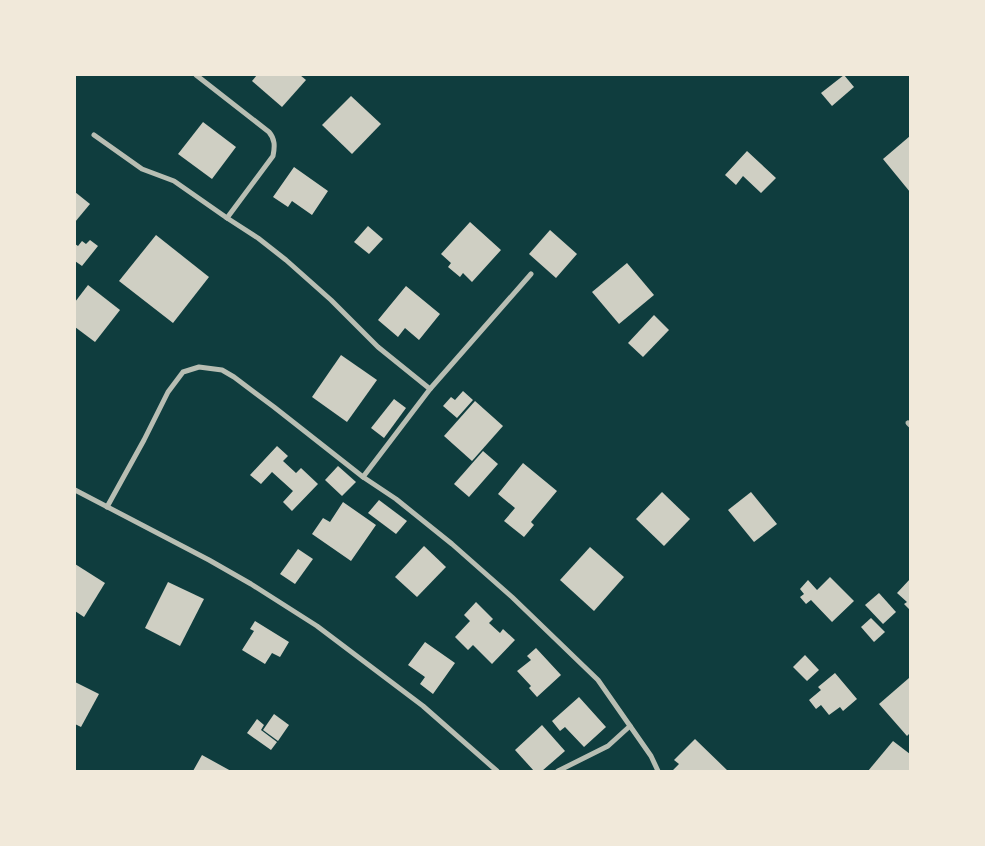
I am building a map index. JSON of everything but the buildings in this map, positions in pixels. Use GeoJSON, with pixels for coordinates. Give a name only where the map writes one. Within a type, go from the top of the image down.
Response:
{"type":"FeatureCollection","features":[{"type":"Feature","properties":{"kind":"street"},"geometry":{"type":"LineString","coordinates":[[196,75],[274,137],[273,156],[227,218]]}},
{"type":"Feature","properties":{"kind":"street"},"geometry":{"type":"LineString","coordinates":[[94,135],[142,170],[174,180],[258,238],[331,300],[378,347],[430,389]]}},
{"type":"Feature","properties":{"kind":"street"},"geometry":{"type":"LineString","coordinates":[[363,477],[430,389],[531,274]]}},
{"type":"Feature","properties":{"kind":"street"},"geometry":{"type":"LineString","coordinates":[[107,507],[168,392],[183,372],[199,367],[222,370],[234,377],[363,477],[396,499],[452,544],[512,597],[598,680],[651,756],[658,771]]}},
{"type":"Feature","properties":{"kind":"street"},"geometry":{"type":"LineString","coordinates":[[75,490],[251,584],[317,626],[423,706],[497,771]]}},
{"type":"Feature","properties":{"kind":"street"},"geometry":{"type":"LineString","coordinates":[[558,771],[608,746],[630,726]]}}]}
